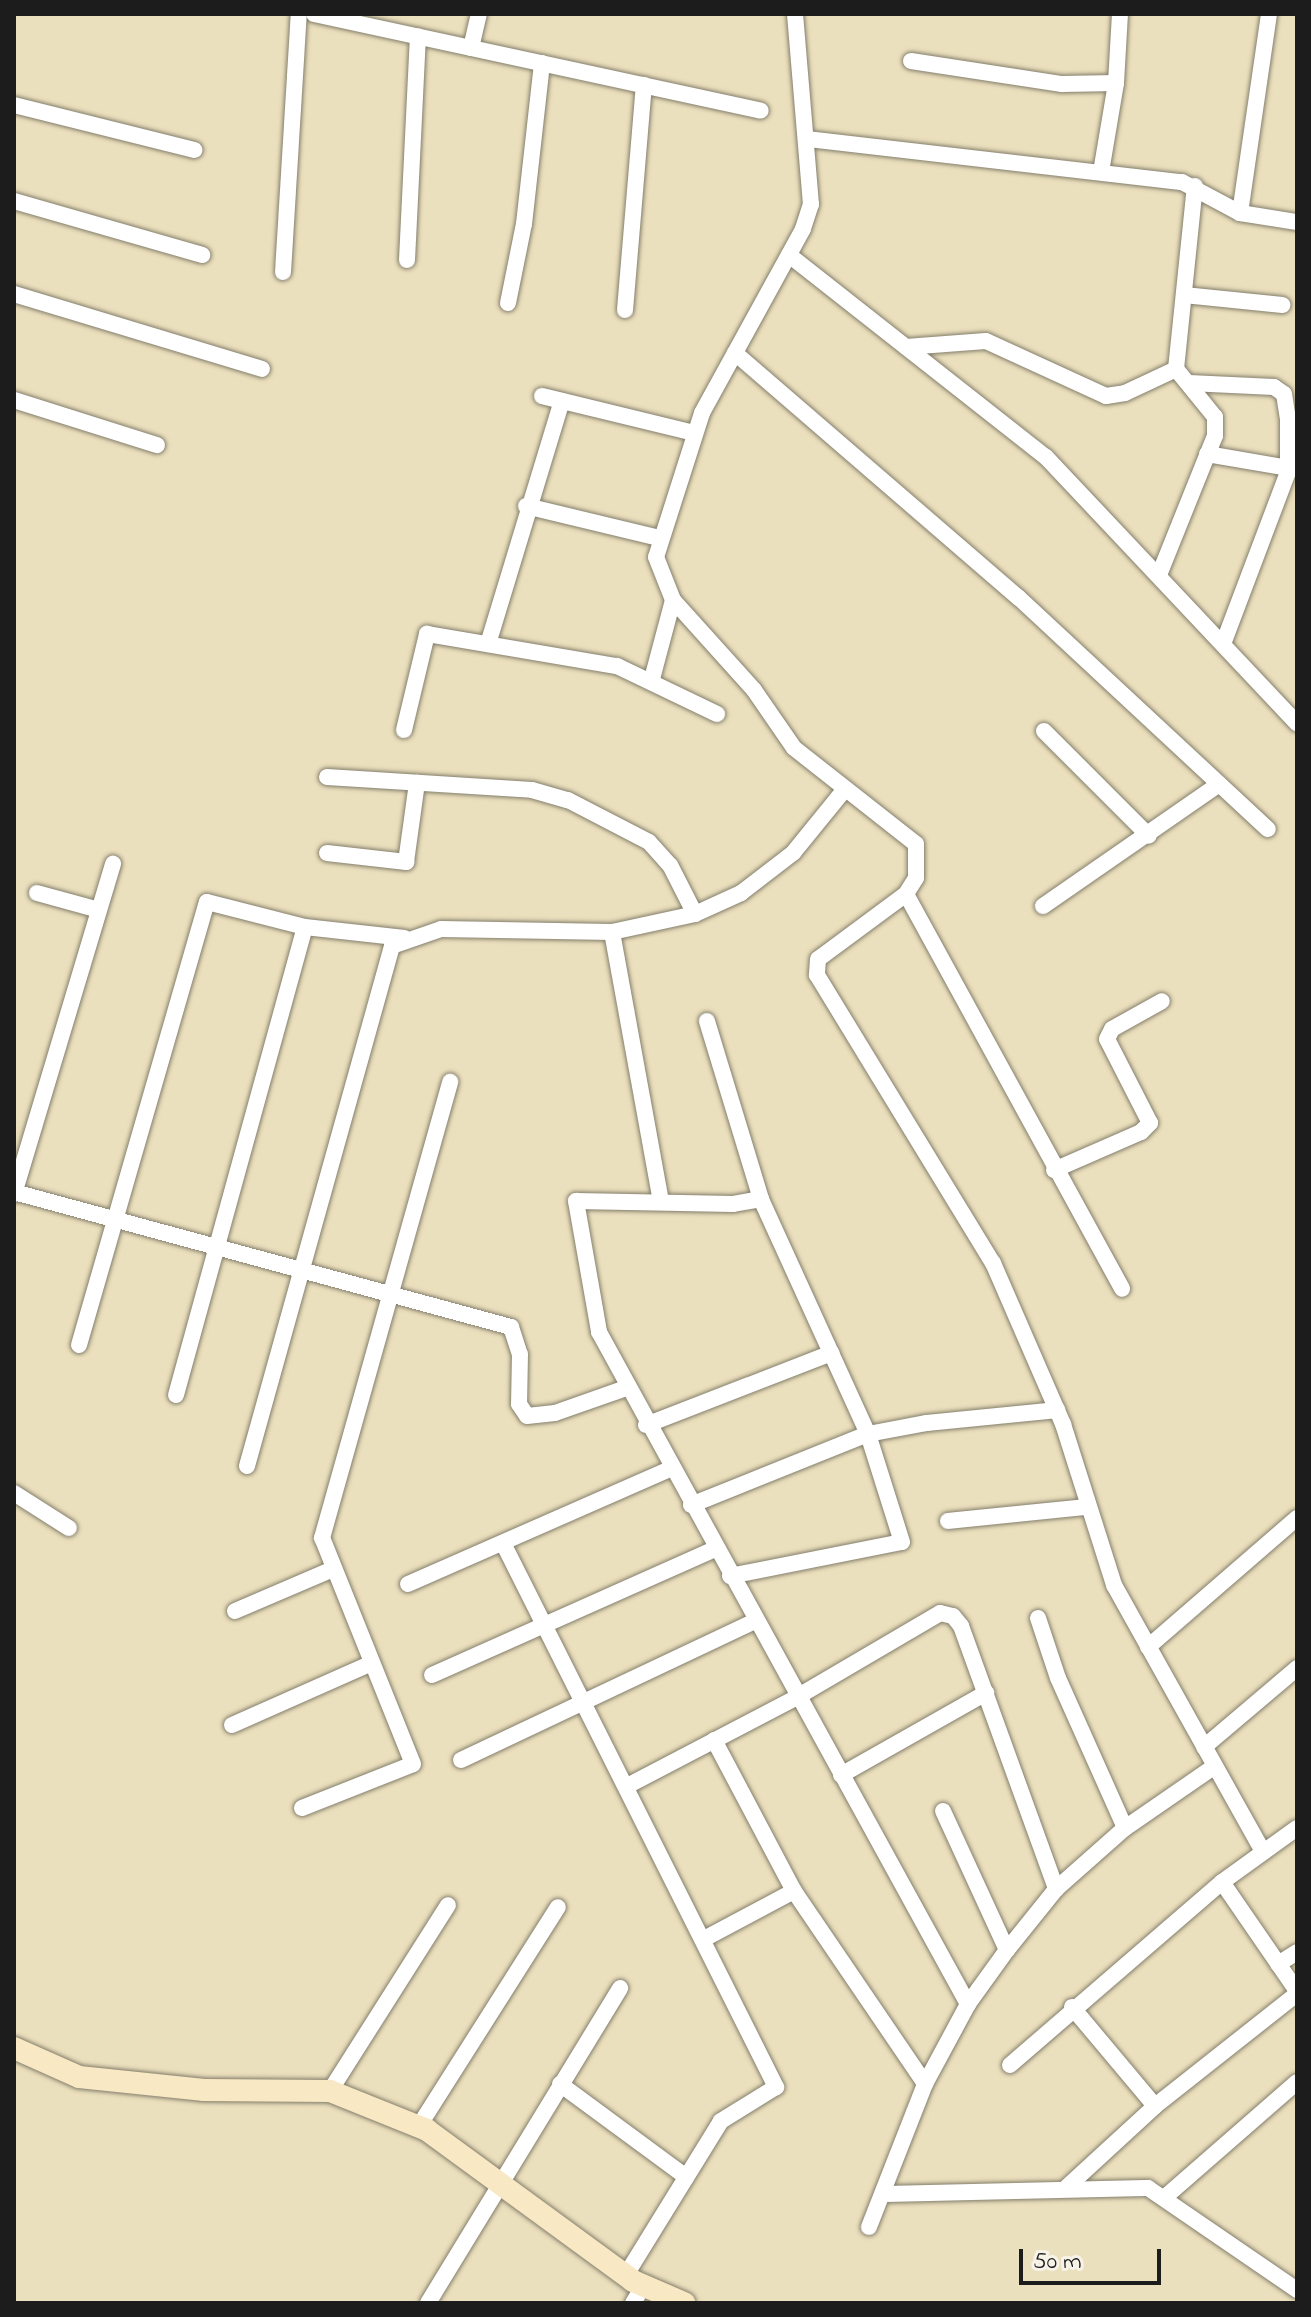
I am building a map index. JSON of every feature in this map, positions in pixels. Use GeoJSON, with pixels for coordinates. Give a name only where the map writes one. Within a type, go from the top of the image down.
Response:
{"type":"FeatureCollection","features":[{"type":"Feature","properties":{"kind":"street"},"geometry":{"type":"LineString","coordinates":[[283,272],[299,14]]}},
{"type":"Feature","properties":{"kind":"street"},"geometry":{"type":"LineString","coordinates":[[314,14],[394,22],[418,36],[761,111]]}},
{"type":"Feature","properties":{"kind":"street"},"geometry":{"type":"LineString","coordinates":[[471,48],[479,14]]}},
{"type":"Feature","properties":{"kind":"street"},"geometry":{"type":"LineString","coordinates":[[795,14],[808,139],[811,204],[789,255],[694,433],[659,538],[656,557],[673,600],[754,690],[794,748],[916,844],[916,878],[906,894],[818,959],[817,975],[993,1263],[1057,1410],[1086,1507],[1114,1585],[1263,1852]]}},
{"type":"Feature","properties":{"kind":"street"},"geometry":{"type":"LineString","coordinates":[[1101,172],[1116,83],[1120,14]]}},
{"type":"Feature","properties":{"kind":"street"},"geometry":{"type":"LineString","coordinates":[[1240,213],[1269,14]]}},
{"type":"Feature","properties":{"kind":"street"},"geometry":{"type":"LineString","coordinates":[[407,260],[418,36]]}},
{"type":"Feature","properties":{"kind":"street"},"geometry":{"type":"LineString","coordinates":[[911,61],[1062,84],[1116,83]]}},
{"type":"Feature","properties":{"kind":"street"},"geometry":{"type":"LineString","coordinates":[[508,303],[524,224],[542,63]]}},
{"type":"Feature","properties":{"kind":"street"},"geometry":{"type":"LineString","coordinates":[[625,310],[644,85]]}},
{"type":"Feature","properties":{"kind":"street"},"geometry":{"type":"LineString","coordinates":[[14,105],[194,150]]}},
{"type":"Feature","properties":{"kind":"street"},"geometry":{"type":"LineString","coordinates":[[808,139],[1101,172],[1195,186],[1240,213],[1297,222]]}},
{"type":"Feature","properties":{"kind":"street"},"geometry":{"type":"LineString","coordinates":[[1159,575],[1207,454],[1215,417],[1176,369],[1195,186]]}},
{"type":"Feature","properties":{"kind":"street"},"geometry":{"type":"LineString","coordinates":[[14,201],[202,255]]}},
{"type":"Feature","properties":{"kind":"street"},"geometry":{"type":"LineString","coordinates":[[789,255],[1046,457],[1297,723]]}},
{"type":"Feature","properties":{"kind":"street"},"geometry":{"type":"LineString","coordinates":[[14,294],[262,369]]}},
{"type":"Feature","properties":{"kind":"street"},"geometry":{"type":"LineString","coordinates":[[1184,295],[1282,305]]}},
{"type":"Feature","properties":{"kind":"street"},"geometry":{"type":"LineString","coordinates":[[906,347],[986,341],[1106,396],[1125,393],[1176,369]]}},
{"type":"Feature","properties":{"kind":"street"},"geometry":{"type":"LineString","coordinates":[[735,353],[1018,597],[1268,829]]}},
{"type":"Feature","properties":{"kind":"street"},"geometry":{"type":"LineString","coordinates":[[1189,383],[1274,387],[1284,394],[1288,468],[1262,552],[1223,644]]}},
{"type":"Feature","properties":{"kind":"street"},"geometry":{"type":"LineString","coordinates":[[542,396],[694,433]]}},
{"type":"Feature","properties":{"kind":"street"},"geometry":{"type":"LineString","coordinates":[[14,400],[157,445]]}},
{"type":"Feature","properties":{"kind":"street"},"geometry":{"type":"LineString","coordinates":[[488,644],[526,506],[562,401]]}},
{"type":"Feature","properties":{"kind":"street"},"geometry":{"type":"LineString","coordinates":[[1207,454],[1288,468]]}},
{"type":"Feature","properties":{"kind":"street"},"geometry":{"type":"LineString","coordinates":[[526,506],[659,538]]}},
{"type":"Feature","properties":{"kind":"street"},"geometry":{"type":"LineString","coordinates":[[652,679],[673,600]]}},
{"type":"Feature","properties":{"kind":"street"},"geometry":{"type":"LineString","coordinates":[[404,730],[427,634],[617,666],[652,679],[717,714]]}},
{"type":"Feature","properties":{"kind":"street"},"geometry":{"type":"LineString","coordinates":[[1044,731],[1149,836]]}},
{"type":"Feature","properties":{"kind":"street"},"geometry":{"type":"LineString","coordinates":[[327,777],[532,790],[616,821],[649,842],[670,865],[695,914]]}},
{"type":"Feature","properties":{"kind":"street"},"geometry":{"type":"LineString","coordinates":[[327,853],[406,862],[417,783]]}},
{"type":"Feature","properties":{"kind":"street"},"geometry":{"type":"LineString","coordinates":[[1043,906],[1149,836],[1219,784]]}},
{"type":"Feature","properties":{"kind":"street"},"geometry":{"type":"LineString","coordinates":[[79,1345],[207,902],[305,927],[404,938],[441,929],[612,932],[695,914],[741,893],[793,853],[845,789]]}},
{"type":"Feature","properties":{"kind":"street"},"geometry":{"type":"LineString","coordinates":[[113,864],[14,1193],[302,1268],[511,1327],[520,1354],[519,1404],[527,1416],[555,1413],[626,1388]]}},
{"type":"Feature","properties":{"kind":"street"},"geometry":{"type":"LineString","coordinates":[[37,893],[99,910]]}},
{"type":"Feature","properties":{"kind":"street"},"geometry":{"type":"LineString","coordinates":[[906,894],[1054,1170],[1122,1289]]}},
{"type":"Feature","properties":{"kind":"street"},"geometry":{"type":"LineString","coordinates":[[176,1395],[305,927]]}},
{"type":"Feature","properties":{"kind":"street"},"geometry":{"type":"LineString","coordinates":[[612,932],[661,1201]]}},
{"type":"Feature","properties":{"kind":"street"},"geometry":{"type":"LineString","coordinates":[[247,1466],[392,946],[404,938]]}},
{"type":"Feature","properties":{"kind":"street"},"geometry":{"type":"LineString","coordinates":[[1054,1170],[1141,1132],[1150,1123],[1107,1039],[1112,1029],[1162,1001]]}},
{"type":"Feature","properties":{"kind":"street"},"geometry":{"type":"LineString","coordinates":[[707,1021],[761,1199],[868,1434],[902,1542],[730,1576]]}},
{"type":"Feature","properties":{"kind":"street"},"geometry":{"type":"LineString","coordinates":[[302,1808],[413,1764],[322,1538],[394,1293],[450,1082]]}},
{"type":"Feature","properties":{"kind":"street"},"geometry":{"type":"LineString","coordinates":[[761,1199],[733,1204],[583,1198],[574,1208],[599,1332],[670,1469],[968,2004]]}},
{"type":"Feature","properties":{"kind":"street"},"geometry":{"type":"LineString","coordinates":[[646,1425],[832,1353]]}},
{"type":"Feature","properties":{"kind":"street"},"geometry":{"type":"LineString","coordinates":[[691,1505],[868,1434],[927,1423],[1057,1410]]}},
{"type":"Feature","properties":{"kind":"street"},"geometry":{"type":"LineString","coordinates":[[408,1584],[670,1469]]}},
{"type":"Feature","properties":{"kind":"street"},"geometry":{"type":"LineString","coordinates":[[14,1493],[69,1528]]}},
{"type":"Feature","properties":{"kind":"street"},"geometry":{"type":"LineString","coordinates":[[948,1521],[1086,1507]]}},
{"type":"Feature","properties":{"kind":"street"},"geometry":{"type":"LineString","coordinates":[[1148,1647],[1297,1518]]}},
{"type":"Feature","properties":{"kind":"street"},"geometry":{"type":"LineString","coordinates":[[503,1543],[629,1785],[776,2087],[721,2121],[686,2177],[634,2288]]}},
{"type":"Feature","properties":{"kind":"street"},"geometry":{"type":"LineString","coordinates":[[432,1675],[715,1549]]}},
{"type":"Feature","properties":{"kind":"street"},"geometry":{"type":"LineString","coordinates":[[235,1611],[333,1569]]}},
{"type":"Feature","properties":{"kind":"street"},"geometry":{"type":"LineString","coordinates":[[629,1785],[797,1697],[940,1613],[953,1616],[961,1626],[1056,1889]]}},
{"type":"Feature","properties":{"kind":"street"},"geometry":{"type":"LineString","coordinates":[[1038,1618],[1058,1678],[1125,1828]]}},
{"type":"Feature","properties":{"kind":"street"},"geometry":{"type":"LineString","coordinates":[[461,1760],[755,1621]]}},
{"type":"Feature","properties":{"kind":"street"},"geometry":{"type":"LineString","coordinates":[[232,1725],[372,1663]]}},
{"type":"Feature","properties":{"kind":"street"},"geometry":{"type":"LineString","coordinates":[[1204,1747],[1297,1668]]}},
{"type":"Feature","properties":{"kind":"street"},"geometry":{"type":"LineString","coordinates":[[841,1775],[986,1693]]}},
{"type":"Feature","properties":{"kind":"street"},"geometry":{"type":"LineString","coordinates":[[714,1740],[794,1891],[925,2084]]}},
{"type":"Feature","properties":{"kind":"street"},"geometry":{"type":"LineString","coordinates":[[869,2227],[925,2084],[968,2004],[1007,1950],[1056,1889],[1125,1828],[1215,1766]]}},
{"type":"Feature","properties":{"kind":"street"},"geometry":{"type":"LineString","coordinates":[[943,1811],[1007,1950]]}},
{"type":"Feature","properties":{"kind":"street"},"geometry":{"type":"LineString","coordinates":[[1010,2065],[1072,2007],[1222,1882],[1297,1828]]}},
{"type":"Feature","properties":{"kind":"street"},"geometry":{"type":"LineString","coordinates":[[1067,2187],[1155,2106],[1297,1992],[1222,1882]]}},
{"type":"Feature","properties":{"kind":"street"},"geometry":{"type":"LineString","coordinates":[[704,1939],[794,1891]]}},
{"type":"Feature","properties":{"kind":"street"},"geometry":{"type":"LineString","coordinates":[[330,2091],[448,1905]]}},
{"type":"Feature","properties":{"kind":"street"},"geometry":{"type":"LineString","coordinates":[[419,2126],[558,1907]]}},
{"type":"Feature","properties":{"kind":"street"},"geometry":{"type":"LineString","coordinates":[[1278,1964],[1297,1952]]}},
{"type":"Feature","properties":{"kind":"street"},"geometry":{"type":"LineString","coordinates":[[428,2303],[498,2182],[620,1988]]}},
{"type":"Feature","properties":{"kind":"street"},"geometry":{"type":"LineString","coordinates":[[1072,2007],[1155,2106]]}},
{"type":"Feature","properties":{"kind":"street"},"geometry":{"type":"LineString","coordinates":[[14,2048],[79,2077],[204,2090],[330,2091],[419,2126],[498,2182],[634,2288],[684,2303]]}},
{"type":"Feature","properties":{"kind":"street"},"geometry":{"type":"LineString","coordinates":[[1164,2198],[1297,2082]]}},
{"type":"Feature","properties":{"kind":"street"},"geometry":{"type":"LineString","coordinates":[[560,2084],[686,2177]]}},
{"type":"Feature","properties":{"kind":"street"},"geometry":{"type":"LineString","coordinates":[[883,2194],[1132,2185],[1164,2198],[1297,2290]]}}]}
